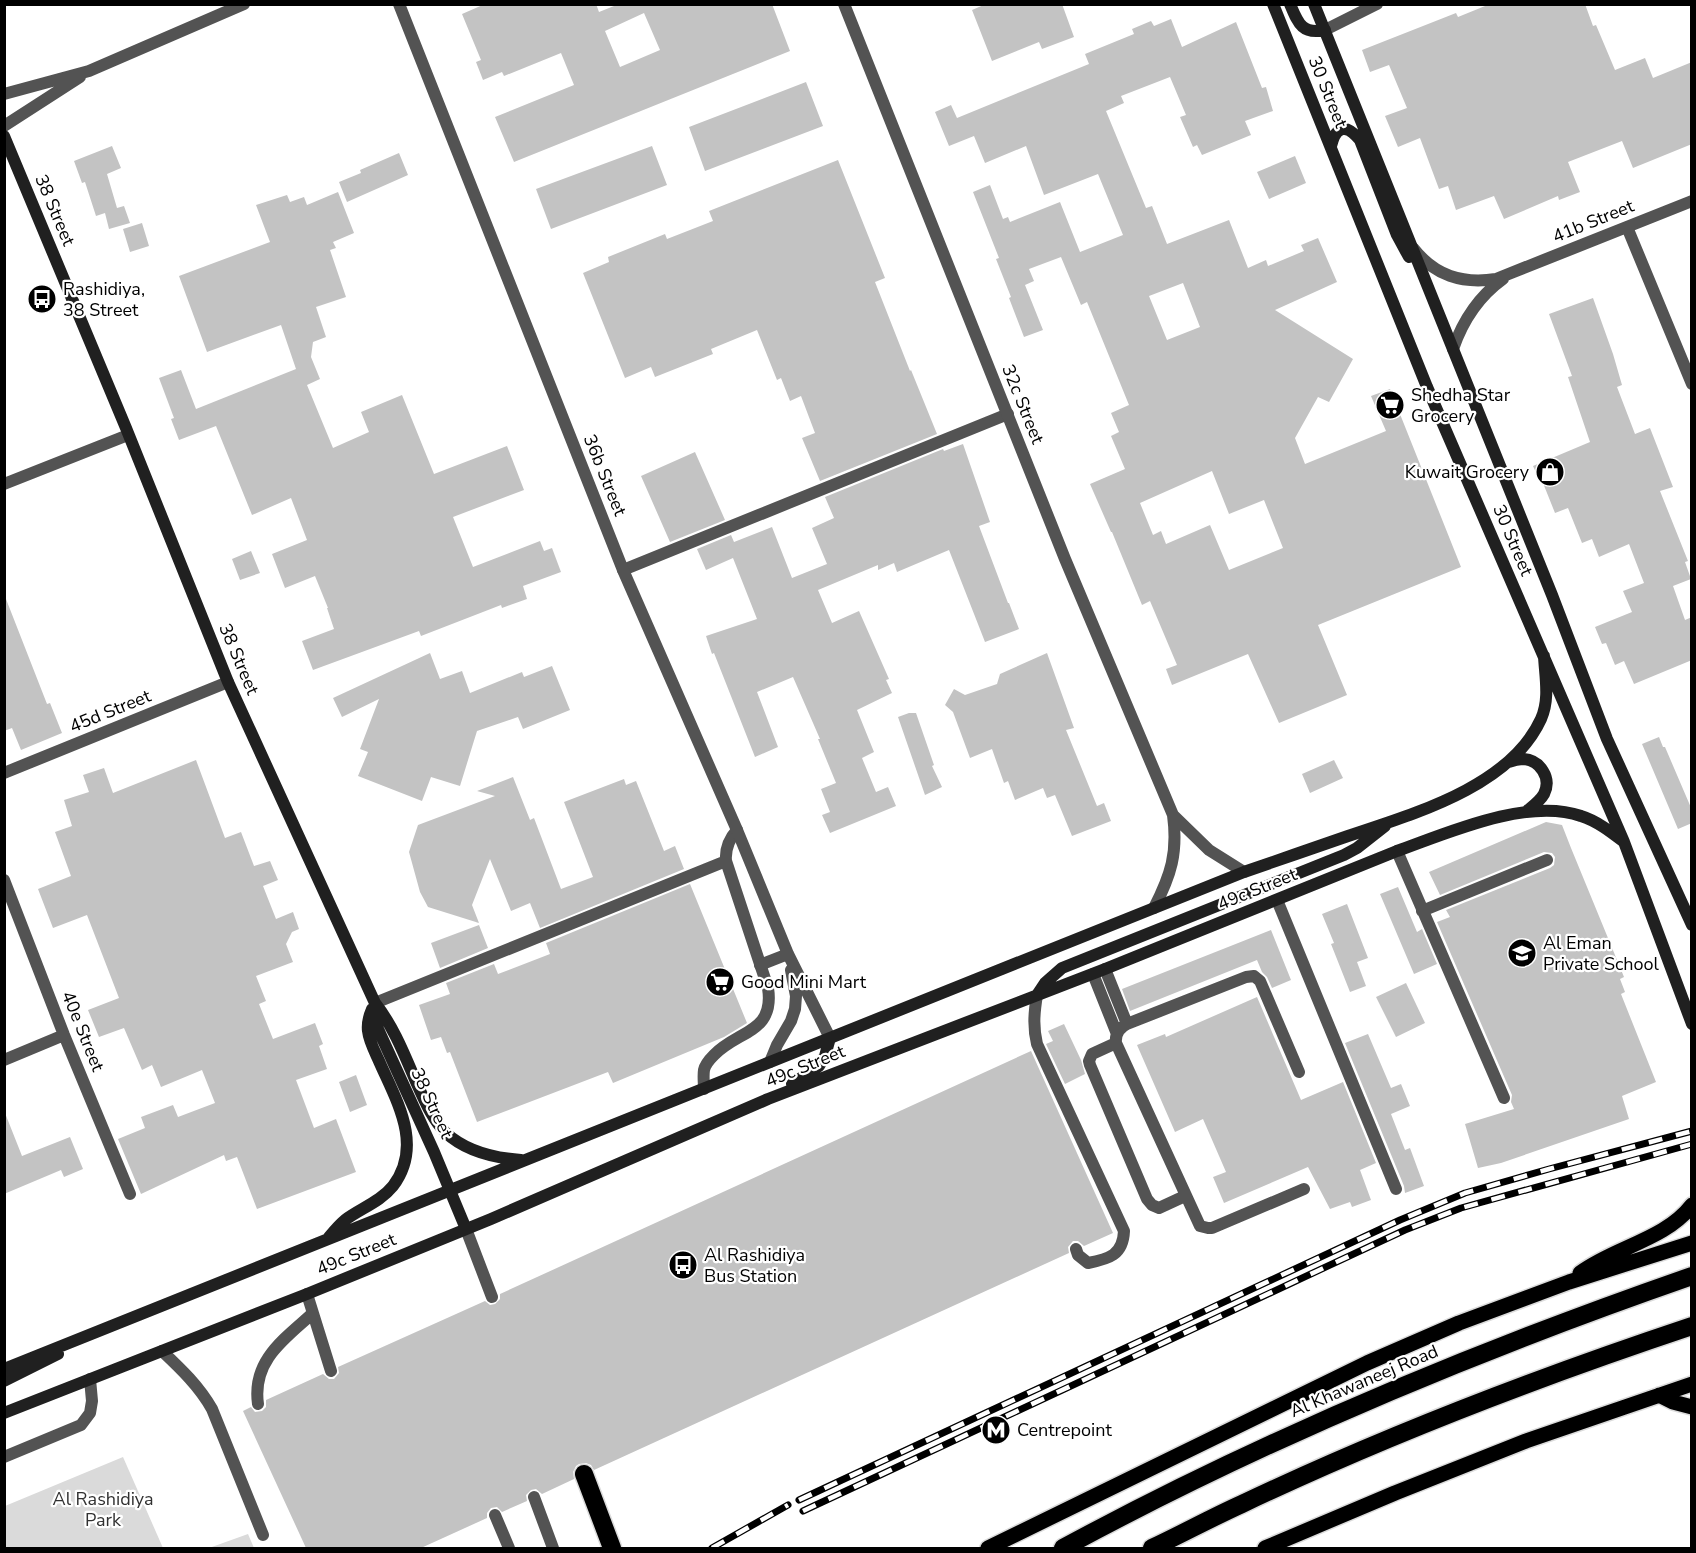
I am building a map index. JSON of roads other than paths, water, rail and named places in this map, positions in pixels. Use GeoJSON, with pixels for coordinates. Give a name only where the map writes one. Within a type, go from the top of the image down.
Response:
{"type":"FeatureCollection","features":[{"type":"Feature","properties":{"kind":"highway","name":"Al Khawaneej Road"},"geometry":{"type":"LineString","coordinates":[[1063,1548],[1196,1479],[1413,1382],[1523,1337],[1692,1276]]}},
{"type":"Feature","properties":{"kind":"highway"},"geometry":{"type":"LineString","coordinates":[[1152,1548],[1299,1478],[1446,1415],[1553,1374],[1692,1326]]}},
{"type":"Feature","properties":{"kind":"highway"},"geometry":{"type":"LineString","coordinates":[[584,1474],[612,1548]]}},
{"type":"Feature","properties":{"kind":"main road"},"geometry":{"type":"LineString","coordinates":[[1569,1282],[1598,1261],[1678,1221],[1692,1204]]}},
{"type":"Feature","properties":{"kind":"main road"},"geometry":{"type":"LineString","coordinates":[[988,1548],[1366,1363],[1459,1323],[1569,1282],[1692,1243]]}},
{"type":"Feature","properties":{"kind":"main road"},"geometry":{"type":"LineString","coordinates":[[1264,1548],[1526,1441],[1692,1384]]}},
{"type":"Feature","properties":{"kind":"main road"},"geometry":{"type":"LineString","coordinates":[[1659,1395],[1692,1407]]}},
{"type":"Feature","properties":{"kind":"street","name":"36b Street"},"geometry":{"type":"LineString","coordinates":[[399,4],[623,570],[738,830],[788,954],[830,1038]]}},
{"type":"Feature","properties":{"kind":"street","name":"32c Street"},"geometry":{"type":"LineString","coordinates":[[844,4],[1065,559],[1173,815],[1176,846],[1174,858],[1165,888],[1154,908]]}},
{"type":"Feature","properties":{"kind":"street","name":"30 Street"},"geometry":{"type":"LineString","coordinates":[[1273,4],[1427,387],[1624,842],[1692,1024]]}},
{"type":"Feature","properties":{"kind":"street"},"geometry":{"type":"LineString","coordinates":[[1290,4],[1297,22],[1310,31],[1325,30],[1377,4]]}},
{"type":"Feature","properties":{"kind":"street","name":"30 Street"},"geometry":{"type":"LineString","coordinates":[[1314,4],[1552,595],[1607,739],[1692,925]]}},
{"type":"Feature","properties":{"kind":"street"},"geometry":{"type":"LineString","coordinates":[[4,94],[89,71],[243,5]]}},
{"type":"Feature","properties":{"kind":"street"},"geometry":{"type":"LineString","coordinates":[[4,126],[89,71]]}},
{"type":"Feature","properties":{"kind":"street"},"geometry":{"type":"LineString","coordinates":[[1330,146],[1337,131],[1342,129],[1354,132],[1360,140],[1397,235],[1428,286]]}},
{"type":"Feature","properties":{"kind":"street","name":"38 Street"},"geometry":{"type":"LineString","coordinates":[[4,136],[228,682],[375,1003],[375,1022],[466,1229]]}},
{"type":"Feature","properties":{"kind":"street","name":"41b Street"},"geometry":{"type":"LineString","coordinates":[[1411,245],[1420,256],[1442,273],[1468,281],[1482,281],[1509,275],[1692,201]]}},
{"type":"Feature","properties":{"kind":"street"},"geometry":{"type":"LineString","coordinates":[[1627,227],[1692,384]]}},
{"type":"Feature","properties":{"kind":"street","name":"41b Street"},"geometry":{"type":"LineString","coordinates":[[1453,348],[1458,334],[1474,307],[1509,275]]}},
{"type":"Feature","properties":{"kind":"street"},"geometry":{"type":"LineString","coordinates":[[623,570],[1008,414]]}},
{"type":"Feature","properties":{"kind":"street"},"geometry":{"type":"LineString","coordinates":[[4,484],[128,435]]}},
{"type":"Feature","properties":{"kind":"street","name":"49c Street"},"geometry":{"type":"LineString","coordinates":[[4,1369],[1244,872],[1390,822],[1469,789],[1507,762],[1529,738],[1543,713],[1547,693],[1544,656]]}},
{"type":"Feature","properties":{"kind":"street","name":"45d Street"},"geometry":{"type":"LineString","coordinates":[[4,774],[228,682]]}},
{"type":"Feature","properties":{"kind":"street"},"geometry":{"type":"LineString","coordinates":[[1507,762],[1518,759],[1532,760],[1545,774],[1547,786],[1545,793],[1526,812]]}},
{"type":"Feature","properties":{"kind":"street","name":"49c Street"},"geometry":{"type":"LineString","coordinates":[[4,1413],[466,1229],[768,1099],[1093,974],[1397,851],[1480,822],[1526,812],[1557,810],[1580,815],[1624,842]]}},
{"type":"Feature","properties":{"kind":"street","name":"32c Street"},"geometry":{"type":"LineString","coordinates":[[1173,815],[1209,850],[1244,872]]}},
{"type":"Feature","properties":{"kind":"street"},"geometry":{"type":"LineString","coordinates":[[1076,1249],[1078,1255],[1088,1263],[1107,1259],[1122,1246],[1124,1231],[1037,1044],[1033,1026],[1037,995],[1044,982],[1062,968],[1344,855],[1390,822]]}},
{"type":"Feature","properties":{"kind":"street"},"geometry":{"type":"LineString","coordinates":[[704,1089],[704,1069],[710,1059],[727,1044],[761,1023],[769,997],[726,861],[729,841],[738,830]]}},
{"type":"Feature","properties":{"kind":"street"},"geometry":{"type":"LineString","coordinates":[[1397,851],[1504,1098]]}},
{"type":"Feature","properties":{"kind":"street"},"geometry":{"type":"LineString","coordinates":[[1422,911],[1547,860]]}},
{"type":"Feature","properties":{"kind":"street"},"geometry":{"type":"LineString","coordinates":[[325,1241],[345,1221],[386,1194],[394,1184],[405,1158],[407,1143],[403,1115],[369,1037],[368,1021],[375,1003],[726,861]]}},
{"type":"Feature","properties":{"kind":"street","name":"40e Street"},"geometry":{"type":"LineString","coordinates":[[4,880],[64,1035],[130,1194]]}},
{"type":"Feature","properties":{"kind":"street"},"geometry":{"type":"LineString","coordinates":[[1277,900],[1396,1189]]}},
{"type":"Feature","properties":{"kind":"street","name":"36b Street"},"geometry":{"type":"LineString","coordinates":[[770,1062],[795,1009],[796,996],[788,954]]}},
{"type":"Feature","properties":{"kind":"street"},"geometry":{"type":"LineString","coordinates":[[760,965],[788,954]]}},
{"type":"Feature","properties":{"kind":"street"},"geometry":{"type":"LineString","coordinates":[[1105,969],[1127,1024]]}},
{"type":"Feature","properties":{"kind":"street"},"geometry":{"type":"LineString","coordinates":[[1093,974],[1116,1038],[1197,1223],[1208,1228],[1304,1189]]}},
{"type":"Feature","properties":{"kind":"street"},"geometry":{"type":"LineString","coordinates":[[1185,1196],[1159,1208],[1147,1199],[1090,1065],[1092,1054],[1116,1038],[1122,1026],[1246,977],[1254,976],[1260,981],[1299,1072]]}},
{"type":"Feature","properties":{"kind":"street"},"geometry":{"type":"LineString","coordinates":[[375,1003],[392,1029],[434,1117],[444,1131],[456,1141],[475,1151],[504,1159],[525,1161]]}},
{"type":"Feature","properties":{"kind":"street"},"geometry":{"type":"LineString","coordinates":[[4,1060],[64,1035]]}},
{"type":"Feature","properties":{"kind":"street"},"geometry":{"type":"LineString","coordinates":[[768,1099],[819,1066],[825,1056],[830,1038]]}},
{"type":"Feature","properties":{"kind":"street"},"geometry":{"type":"LineString","coordinates":[[466,1229],[492,1297]]}},
{"type":"Feature","properties":{"kind":"street"},"geometry":{"type":"LineString","coordinates":[[307,1294],[331,1371]]}},
{"type":"Feature","properties":{"kind":"street"},"geometry":{"type":"LineString","coordinates":[[258,1404],[257,1383],[265,1361],[287,1336],[312,1314]]}},
{"type":"Feature","properties":{"kind":"street"},"geometry":{"type":"LineString","coordinates":[[4,1381],[46,1361],[90,1335]]}},
{"type":"Feature","properties":{"kind":"street"},"geometry":{"type":"LineString","coordinates":[[162,1351],[195,1383],[212,1409],[263,1535]]}},
{"type":"Feature","properties":{"kind":"street"},"geometry":{"type":"LineString","coordinates":[[4,1457],[81,1425],[90,1413],[93,1401],[90,1379]]}},
{"type":"Feature","properties":{"kind":"street"},"geometry":{"type":"LineString","coordinates":[[534,1497],[553,1548]]}},
{"type":"Feature","properties":{"kind":"street"},"geometry":{"type":"LineString","coordinates":[[495,1515],[509,1548]]}},
{"type":"Feature","properties":{"kind":"railway"},"geometry":{"type":"LineString","coordinates":[[799,1500],[1400,1220],[1465,1193],[1692,1131]]}},
{"type":"Feature","properties":{"kind":"railway"},"geometry":{"type":"LineString","coordinates":[[803,1511],[1405,1230],[1461,1208],[1692,1144]]}},
{"type":"Feature","properties":{"kind":"railway"},"geometry":{"type":"LineString","coordinates":[[712,1548],[788,1505]]}},
{"type":"Feature","properties":{"kind":"place","name":"Rashidiya, 38 Street"},"geometry":{"type":"Point","coordinates":[42,299]}},
{"type":"Feature","properties":{"kind":"place","name":"Shedha Star Grocery"},"geometry":{"type":"Point","coordinates":[1390,405]}},
{"type":"Feature","properties":{"kind":"place","name":"Kuwait Grocery"},"geometry":{"type":"Point","coordinates":[1550,472]}},
{"type":"Feature","properties":{"kind":"place","name":"Al Eman Private School"},"geometry":{"type":"Point","coordinates":[1522,953]}},
{"type":"Feature","properties":{"kind":"place","name":"Good Mini Mart"},"geometry":{"type":"Point","coordinates":[720,982]}},
{"type":"Feature","properties":{"kind":"place","name":"Al Rashidiya Bus Station"},"geometry":{"type":"Point","coordinates":[683,1265]}},
{"type":"Feature","properties":{"kind":"place","name":"Centrepoint"},"geometry":{"type":"Point","coordinates":[996,1430]}},
{"type":"Feature","properties":{"kind":"park label","name":"Al Rashidiya Park"},"geometry":{"type":"Point","coordinates":[103,1509]}}]}
